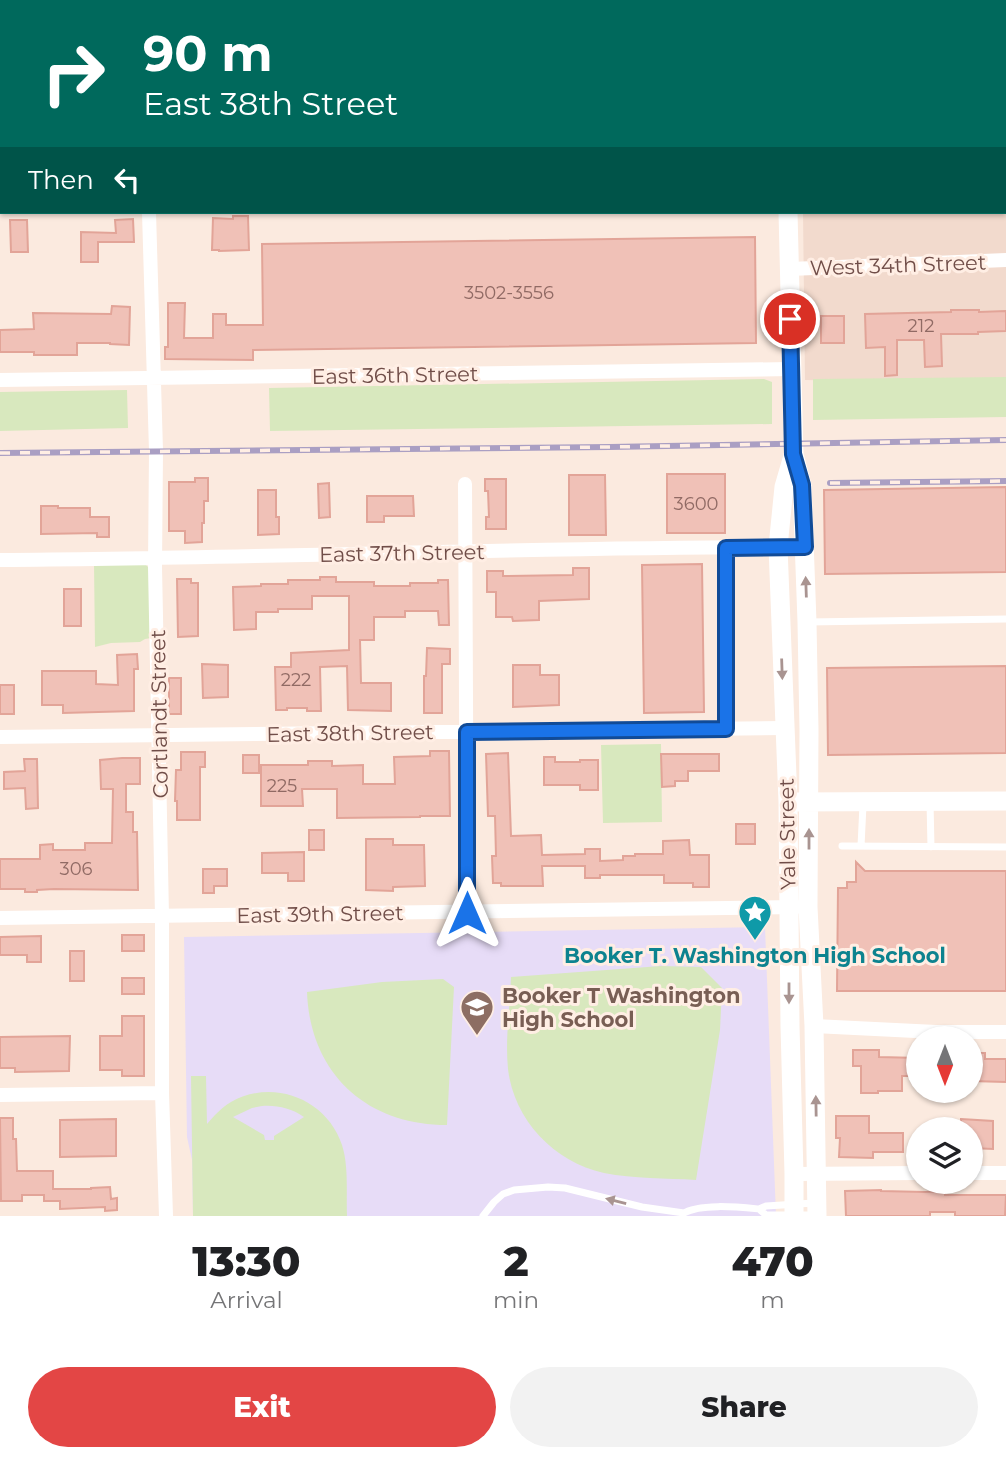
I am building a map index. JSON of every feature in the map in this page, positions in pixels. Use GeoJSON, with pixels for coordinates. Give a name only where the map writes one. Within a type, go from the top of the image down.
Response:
{"type":"FeatureCollection","features":[{"type":"Feature","properties":{"kind":"main road","name":"Yale Street"},"geometry":{"type":"LineString","coordinates":[[788,214],[793,454],[802,485],[805,547],[809,802],[790,1026],[794,1211]]}},
{"type":"Feature","properties":{"kind":"main road","name":"Yale Street"},"geometry":{"type":"LineString","coordinates":[[793,454],[784,487],[778,547],[788,802],[814,1026],[817,1211]]}},
{"type":"Feature","properties":{"kind":"main road"},"geometry":{"type":"LineString","coordinates":[[781,621],[807,622]]}},
{"type":"Feature","properties":{"kind":"main road"},"geometry":{"type":"LineString","coordinates":[[788,802],[1006,802]]}},
{"type":"Feature","properties":{"kind":"street","name":"Cortlandt Street"},"geometry":{"type":"LineString","coordinates":[[149,214],[156,452],[155,559],[166,1216]]}},
{"type":"Feature","properties":{"kind":"street","name":"West 34th Street"},"geometry":{"type":"LineString","coordinates":[[790,269],[1006,260]]}},
{"type":"Feature","properties":{"kind":"street","name":"East 36th Street"},"geometry":{"type":"LineString","coordinates":[[0,380],[791,369]]}},
{"type":"Feature","properties":{"kind":"street"},"geometry":{"type":"LineString","coordinates":[[465,484],[467,913]]}},
{"type":"Feature","properties":{"kind":"street","name":"East 37th Street"},"geometry":{"type":"LineString","coordinates":[[0,559],[155,559],[466,551],[805,547]]}},
{"type":"Feature","properties":{"kind":"street","name":"East 38th Street"},"geometry":{"type":"LineString","coordinates":[[0,737],[784,728]]}},
{"type":"Feature","properties":{"kind":"street","name":"East 39th Street"},"geometry":{"type":"LineString","coordinates":[[0,918],[799,907]]}},
{"type":"Feature","properties":{"kind":"street"},"geometry":{"type":"LineString","coordinates":[[814,1026],[936,1032],[1006,1032]]}},
{"type":"Feature","properties":{"kind":"street"},"geometry":{"type":"LineString","coordinates":[[0,1095],[162,1093]]}},
{"type":"Feature","properties":{"kind":"street"},"geometry":{"type":"LineString","coordinates":[[983,1173],[1006,1172]]}},
{"type":"Feature","properties":{"kind":"street"},"geometry":{"type":"LineString","coordinates":[[794,1174],[906,1173]]}},
{"type":"Feature","properties":{"kind":"lane"},"geometry":{"type":"LineString","coordinates":[[726,548],[726,729]]}},
{"type":"Feature","properties":{"kind":"lane"},"geometry":{"type":"LineString","coordinates":[[807,622],[1006,620]]}},
{"type":"Feature","properties":{"kind":"lane"},"geometry":{"type":"LineString","coordinates":[[861,846],[863,802]]}},
{"type":"Feature","properties":{"kind":"lane"},"geometry":{"type":"LineString","coordinates":[[930,802],[932,847]]}},
{"type":"Feature","properties":{"kind":"lane"},"geometry":{"type":"LineString","coordinates":[[842,846],[1006,847]]}},
{"type":"Feature","properties":{"kind":"lane"},"geometry":{"type":"LineString","coordinates":[[484,1216],[503,1194],[514,1190],[548,1187],[565,1188],[681,1214],[703,1208],[759,1209],[766,1206],[794,1211],[817,1211]]}},
{"type":"Feature","properties":{"kind":"lane"},"geometry":{"type":"LineString","coordinates":[[794,1211],[817,1211]]}},
{"type":"Feature","properties":{"kind":"shaded area"},"geometry":{"type":"Polygon","coordinates":[[[803,214],[1006,214],[1006,384],[805,380],[803,214]]]}},
{"type":"Feature","properties":{"kind":"shaded area","name":"Booker T Washington High School"},"geometry":{"type":"Polygon","coordinates":[[[765,927],[776,1216],[193,1216],[192,1160],[187,1137],[184,937],[765,927]]]}},
{"type":"Feature","properties":{"kind":"green space"},"geometry":{"type":"Polygon","coordinates":[[[1006,377],[1006,417],[813,420],[813,379],[1006,377]]]}},
{"type":"Feature","properties":{"kind":"green space"},"geometry":{"type":"Polygon","coordinates":[[[764,379],[772,382],[772,424],[270,431],[269,388],[764,379]]]}},
{"type":"Feature","properties":{"kind":"green space"},"geometry":{"type":"Polygon","coordinates":[[[127,390],[128,428],[0,431],[0,392],[127,390]]]}},
{"type":"Feature","properties":{"kind":"green space"},"geometry":{"type":"Polygon","coordinates":[[[94,564],[145,564],[149,568],[151,638],[140,642],[111,643],[95,647],[94,564]]]}},
{"type":"Feature","properties":{"kind":"green space"},"geometry":{"type":"Polygon","coordinates":[[[661,744],[662,822],[603,823],[601,745],[661,744]]]}},
{"type":"Feature","properties":{"kind":"green space"},"geometry":{"type":"Polygon","coordinates":[[[661,966],[701,967],[722,988],[720,1030],[696,1180],[615,1175],[569,1159],[553,1149],[528,1121],[518,1105],[508,1069],[507,1035],[511,977],[661,966]]]}},
{"type":"Feature","properties":{"kind":"green space"},"geometry":{"type":"Polygon","coordinates":[[[443,979],[454,987],[447,1125],[418,1123],[391,1116],[348,1089],[331,1070],[319,1047],[311,1021],[307,992],[382,982],[443,979]]]}},
{"type":"Feature","properties":{"kind":"green space"},"geometry":{"type":"Polygon","coordinates":[[[191,1076],[206,1076],[207,1124],[231,1102],[264,1092],[297,1097],[311,1105],[335,1129],[346,1162],[347,1216],[193,1216],[191,1076]],[[262,1106],[233,1117],[264,1135],[265,1140],[274,1140],[274,1136],[304,1117],[289,1109],[262,1106]]]}},
{"type":"Feature","properties":{"kind":"building"},"geometry":{"type":"Polygon","coordinates":[[[233,216],[248,216],[249,250],[212,250],[213,218],[233,219],[233,216]]]}},
{"type":"Feature","properties":{"kind":"building"},"geometry":{"type":"Polygon","coordinates":[[[133,219],[134,242],[98,242],[98,262],[81,262],[81,232],[116,233],[115,220],[133,219]]]}},
{"type":"Feature","properties":{"kind":"building"},"geometry":{"type":"Polygon","coordinates":[[[10,220],[27,220],[28,252],[11,252],[10,220]]]}},
{"type":"Feature","properties":{"kind":"building"},"geometry":{"type":"Polygon","coordinates":[[[755,237],[756,343],[253,350],[253,360],[165,359],[165,347],[168,347],[168,303],[185,303],[184,338],[213,338],[213,314],[226,314],[226,325],[263,325],[262,244],[755,237]]]}},
{"type":"Feature","properties":{"kind":"building"},"geometry":{"type":"Polygon","coordinates":[[[112,306],[130,307],[129,345],[77,343],[77,355],[0,352],[0,330],[34,329],[33,313],[111,314],[112,306]]]}},
{"type":"Feature","properties":{"kind":"building"},"geometry":{"type":"Polygon","coordinates":[[[951,310],[1006,311],[1006,331],[941,334],[942,366],[925,367],[924,340],[897,340],[897,375],[885,376],[885,347],[866,348],[865,314],[951,310]]]}},
{"type":"Feature","properties":{"kind":"building"},"geometry":{"type":"Polygon","coordinates":[[[821,316],[844,316],[844,343],[821,343],[821,316]]]}},
{"type":"Feature","properties":{"kind":"building"},"geometry":{"type":"Polygon","coordinates":[[[667,474],[725,474],[725,533],[667,533],[667,474]]]}},
{"type":"Feature","properties":{"kind":"building"},"geometry":{"type":"Polygon","coordinates":[[[569,475],[605,475],[606,535],[569,535],[569,475]]]}},
{"type":"Feature","properties":{"kind":"building"},"geometry":{"type":"Polygon","coordinates":[[[195,478],[208,478],[208,501],[204,501],[202,542],[185,543],[185,531],[169,531],[169,482],[195,482],[195,478]]]}},
{"type":"Feature","properties":{"kind":"building"},"geometry":{"type":"Polygon","coordinates":[[[485,479],[506,479],[506,529],[486,529],[486,517],[489,517],[485,479]]]}},
{"type":"Feature","properties":{"kind":"building"},"geometry":{"type":"Polygon","coordinates":[[[329,483],[330,517],[319,518],[318,484],[329,483]]]}},
{"type":"Feature","properties":{"kind":"building"},"geometry":{"type":"Polygon","coordinates":[[[1006,487],[1006,572],[825,574],[824,490],[1006,487]]]}},
{"type":"Feature","properties":{"kind":"building"},"geometry":{"type":"Polygon","coordinates":[[[258,490],[276,490],[279,534],[258,535],[258,490]]]}},
{"type":"Feature","properties":{"kind":"building"},"geometry":{"type":"Polygon","coordinates":[[[367,496],[413,496],[414,516],[384,516],[384,522],[367,522],[367,496]]]}},
{"type":"Feature","properties":{"kind":"building"},"geometry":{"type":"Polygon","coordinates":[[[41,506],[90,508],[90,517],[109,517],[109,537],[97,537],[97,533],[41,534],[41,506]]]}},
{"type":"Feature","properties":{"kind":"building"},"geometry":{"type":"Polygon","coordinates":[[[702,564],[704,712],[644,713],[642,565],[702,564]]]}},
{"type":"Feature","properties":{"kind":"building"},"geometry":{"type":"Polygon","coordinates":[[[573,568],[589,568],[589,599],[539,601],[539,620],[513,621],[512,617],[496,617],[496,592],[487,592],[487,571],[503,571],[503,576],[573,575],[573,568]]]}},
{"type":"Feature","properties":{"kind":"building"},"geometry":{"type":"Polygon","coordinates":[[[320,577],[336,577],[336,582],[374,582],[374,586],[410,586],[410,583],[438,583],[438,580],[448,580],[449,625],[439,625],[438,611],[405,611],[405,617],[374,617],[374,640],[360,640],[361,683],[391,683],[391,711],[348,710],[347,666],[320,667],[321,711],[307,711],[307,708],[276,710],[275,667],[291,667],[291,653],[349,650],[349,596],[312,596],[312,609],[256,612],[256,629],[234,630],[233,587],[288,584],[288,580],[320,580],[320,577]]]}},
{"type":"Feature","properties":{"kind":"building"},"geometry":{"type":"Polygon","coordinates":[[[177,579],[191,579],[191,583],[198,583],[198,636],[178,637],[177,579]]]}},
{"type":"Feature","properties":{"kind":"building"},"geometry":{"type":"Polygon","coordinates":[[[64,589],[81,589],[81,626],[64,626],[64,589]]]}},
{"type":"Feature","properties":{"kind":"building"},"geometry":{"type":"Polygon","coordinates":[[[427,648],[450,649],[450,664],[442,664],[442,713],[424,713],[427,648]]]}},
{"type":"Feature","properties":{"kind":"building"},"geometry":{"type":"Polygon","coordinates":[[[137,654],[138,669],[134,669],[134,711],[63,713],[63,705],[42,705],[42,671],[96,671],[96,684],[118,685],[117,655],[137,654]]]}},
{"type":"Feature","properties":{"kind":"building"},"geometry":{"type":"Polygon","coordinates":[[[202,664],[228,665],[228,697],[203,698],[202,664]]]}},
{"type":"Feature","properties":{"kind":"building"},"geometry":{"type":"Polygon","coordinates":[[[513,665],[540,665],[540,675],[559,675],[559,705],[513,707],[513,665]]]}},
{"type":"Feature","properties":{"kind":"building"},"geometry":{"type":"Polygon","coordinates":[[[1006,666],[1006,753],[828,755],[827,668],[1006,666]]]}},
{"type":"Feature","properties":{"kind":"building"},"geometry":{"type":"Polygon","coordinates":[[[169,678],[181,678],[181,714],[169,714],[169,678]]]}},
{"type":"Feature","properties":{"kind":"building"},"geometry":{"type":"Polygon","coordinates":[[[0,685],[14,685],[14,714],[0,714],[0,685]]]}},
{"type":"Feature","properties":{"kind":"building"},"geometry":{"type":"Polygon","coordinates":[[[430,751],[449,751],[450,816],[337,818],[337,789],[302,789],[303,806],[261,806],[261,765],[308,765],[308,761],[332,761],[332,766],[363,765],[363,784],[395,784],[394,757],[430,756],[430,751]]]}},
{"type":"Feature","properties":{"kind":"building"},"geometry":{"type":"Polygon","coordinates":[[[181,752],[205,752],[205,767],[200,767],[200,820],[177,820],[176,770],[181,770],[181,752]]]}},
{"type":"Feature","properties":{"kind":"building"},"geometry":{"type":"Polygon","coordinates":[[[508,753],[511,836],[541,835],[542,855],[585,854],[585,849],[600,849],[600,861],[623,860],[623,856],[635,854],[663,854],[663,841],[689,840],[690,855],[709,855],[709,887],[693,887],[693,883],[664,883],[664,875],[600,875],[600,878],[585,878],[585,866],[542,866],[543,886],[501,886],[501,883],[493,883],[492,856],[496,856],[495,816],[488,816],[486,754],[508,753]]]}},
{"type":"Feature","properties":{"kind":"building"},"geometry":{"type":"Polygon","coordinates":[[[661,754],[719,754],[719,771],[688,771],[688,781],[675,781],[675,786],[662,787],[661,754]]]}},
{"type":"Feature","properties":{"kind":"building"},"geometry":{"type":"Polygon","coordinates":[[[243,755],[259,755],[259,773],[243,773],[243,755]]]}},
{"type":"Feature","properties":{"kind":"building"},"geometry":{"type":"Polygon","coordinates":[[[544,757],[555,757],[555,762],[598,760],[598,790],[580,790],[580,785],[544,785],[544,757]]]}},
{"type":"Feature","properties":{"kind":"building"},"geometry":{"type":"Polygon","coordinates":[[[140,758],[140,784],[126,784],[126,812],[133,812],[133,832],[137,832],[138,890],[54,889],[25,892],[25,889],[0,889],[0,859],[40,859],[40,845],[53,844],[53,850],[85,850],[85,843],[112,843],[113,789],[101,789],[100,760],[140,758]]]}},
{"type":"Feature","properties":{"kind":"building"},"geometry":{"type":"Polygon","coordinates":[[[24,759],[37,759],[38,808],[26,809],[25,788],[4,789],[4,772],[25,771],[24,759]]]}},
{"type":"Feature","properties":{"kind":"building"},"geometry":{"type":"Polygon","coordinates":[[[736,824],[755,824],[755,844],[736,844],[736,824]]]}},
{"type":"Feature","properties":{"kind":"building"},"geometry":{"type":"Polygon","coordinates":[[[309,830],[324,830],[324,850],[309,850],[309,830]]]}},
{"type":"Feature","properties":{"kind":"building"},"geometry":{"type":"Polygon","coordinates":[[[366,839],[393,839],[393,845],[424,845],[425,886],[393,887],[393,891],[366,890],[366,839]]]}},
{"type":"Feature","properties":{"kind":"building"},"geometry":{"type":"Polygon","coordinates":[[[304,852],[304,881],[288,881],[288,873],[262,873],[262,853],[304,852]]]}},
{"type":"Feature","properties":{"kind":"building"},"geometry":{"type":"Polygon","coordinates":[[[856,862],[865,871],[1006,871],[1006,991],[837,991],[838,888],[847,888],[847,882],[856,882],[856,862]]]}},
{"type":"Feature","properties":{"kind":"building"},"geometry":{"type":"Polygon","coordinates":[[[203,869],[227,869],[227,886],[214,886],[214,893],[203,893],[203,869]]]}},
{"type":"Feature","properties":{"kind":"building"},"geometry":{"type":"Polygon","coordinates":[[[122,935],[144,935],[144,951],[122,951],[122,935]]]}},
{"type":"Feature","properties":{"kind":"building"},"geometry":{"type":"Polygon","coordinates":[[[41,936],[41,962],[27,962],[27,955],[0,955],[0,937],[41,936]]]}},
{"type":"Feature","properties":{"kind":"building"},"geometry":{"type":"Polygon","coordinates":[[[70,951],[84,951],[84,981],[70,981],[70,951]]]}},
{"type":"Feature","properties":{"kind":"building"},"geometry":{"type":"Polygon","coordinates":[[[122,978],[144,978],[144,994],[122,994],[122,978]]]}},
{"type":"Feature","properties":{"kind":"building"},"geometry":{"type":"Polygon","coordinates":[[[122,1016],[144,1016],[144,1076],[122,1076],[122,1070],[100,1070],[100,1036],[122,1036],[122,1016]]]}},
{"type":"Feature","properties":{"kind":"building"},"geometry":{"type":"Polygon","coordinates":[[[70,1036],[69,1071],[15,1072],[15,1068],[0,1068],[0,1037],[70,1036]]]}},
{"type":"Feature","properties":{"kind":"building"},"geometry":{"type":"Polygon","coordinates":[[[853,1050],[879,1050],[879,1057],[906,1058],[906,1076],[902,1076],[902,1091],[861,1093],[861,1066],[853,1066],[853,1050]]]}},
{"type":"Feature","properties":{"kind":"building"},"geometry":{"type":"Polygon","coordinates":[[[984,1053],[985,1059],[1006,1059],[1006,1082],[984,1081],[984,1053]]]}},
{"type":"Feature","properties":{"kind":"building"},"geometry":{"type":"Polygon","coordinates":[[[836,1116],[869,1116],[869,1133],[903,1133],[903,1152],[873,1152],[873,1158],[839,1157],[840,1138],[836,1138],[836,1116]]]}},
{"type":"Feature","properties":{"kind":"building"},"geometry":{"type":"Polygon","coordinates":[[[0,1118],[13,1118],[17,1171],[53,1171],[53,1189],[110,1187],[111,1199],[117,1198],[117,1210],[105,1211],[105,1207],[60,1209],[60,1201],[44,1201],[44,1195],[22,1195],[22,1201],[1,1201],[0,1118]]]}},
{"type":"Feature","properties":{"kind":"building"},"geometry":{"type":"Polygon","coordinates":[[[116,1119],[116,1156],[60,1157],[60,1120],[116,1119]]]}},
{"type":"Feature","properties":{"kind":"building"},"geometry":{"type":"Polygon","coordinates":[[[983,1120],[993,1121],[993,1149],[983,1149],[983,1120]]]}},
{"type":"Feature","properties":{"kind":"building"},"geometry":{"type":"Polygon","coordinates":[[[845,1191],[1006,1195],[1005,1216],[955,1216],[955,1212],[930,1212],[930,1216],[846,1216],[845,1191]]]}},
{"type":"Feature","properties":{"kind":"railway"},"geometry":{"type":"LineString","coordinates":[[0,453],[1006,440]]}},
{"type":"Feature","properties":{"kind":"railway"},"geometry":{"type":"LineString","coordinates":[[830,483],[1006,481]]}},
{"type":"Feature","properties":{"kind":"place","name":"Booker T. Washington High School"},"geometry":{"type":"Point","coordinates":[755,942]}},
{"type":"Feature","properties":{"kind":"place","name":"Booker T Washington High School"},"geometry":{"type":"Point","coordinates":[477,1037]}},
{"type":"Feature","properties":{"kind":"route"},"geometry":{"type":"LineString","coordinates":[[467,913],[467,732],[726,729],[726,548],[805,547],[802,485],[793,454],[790,319]]}}]}
